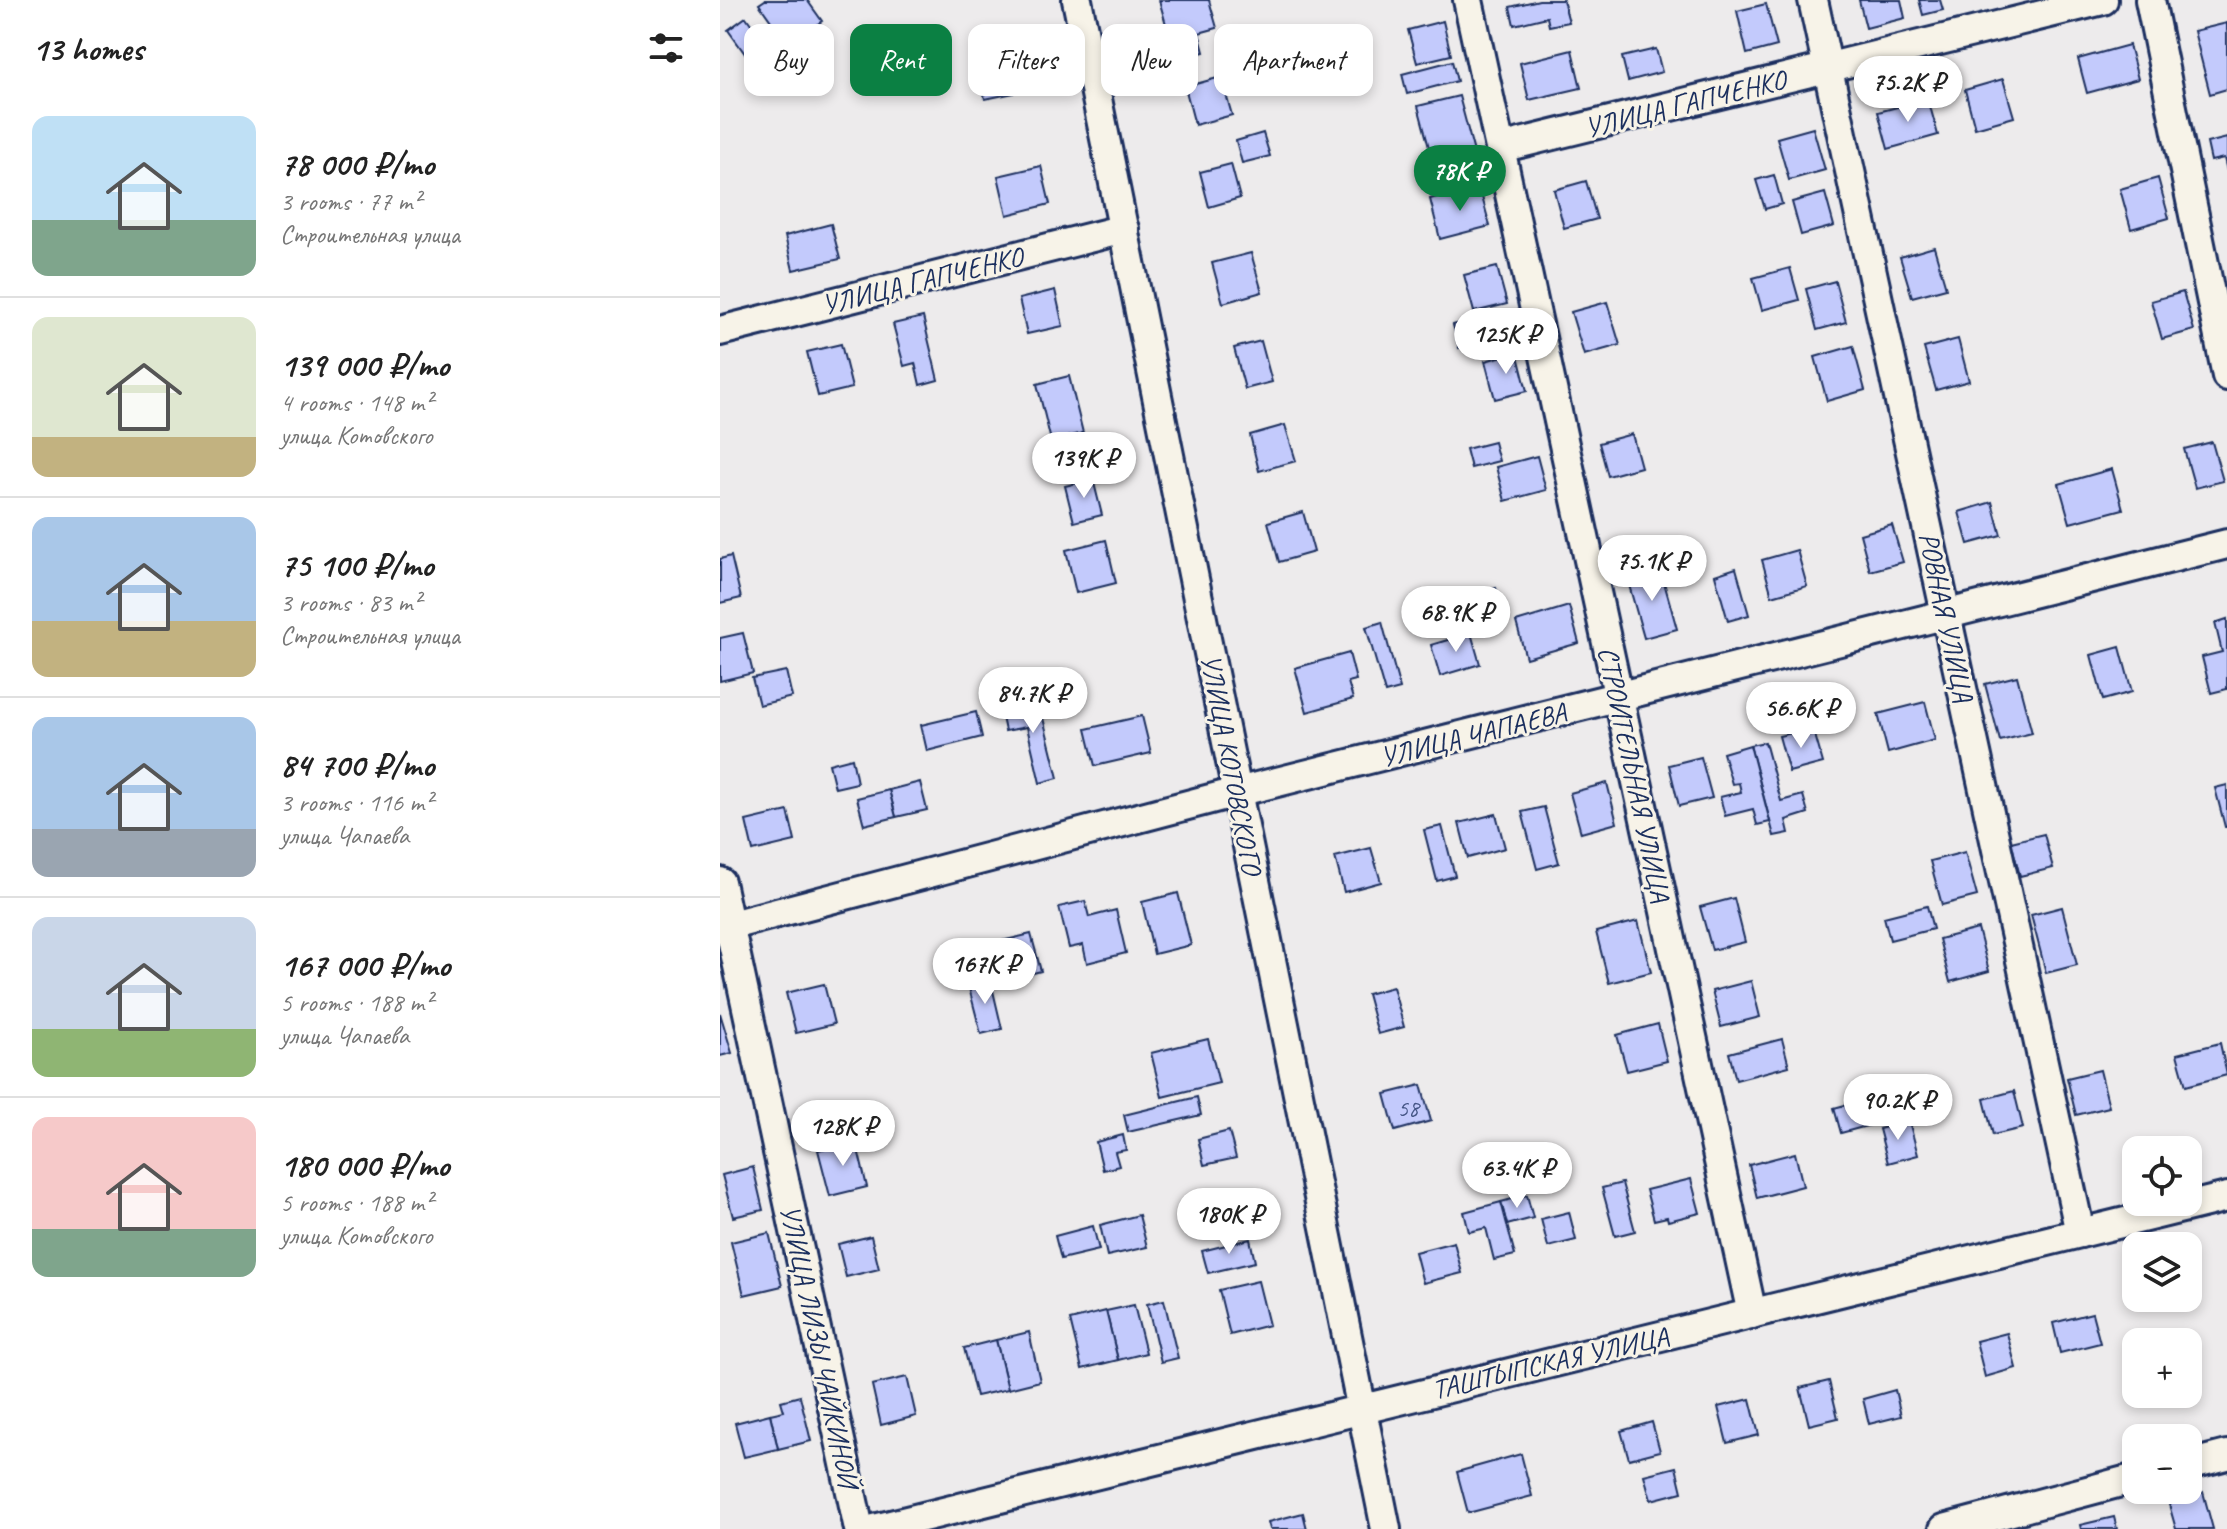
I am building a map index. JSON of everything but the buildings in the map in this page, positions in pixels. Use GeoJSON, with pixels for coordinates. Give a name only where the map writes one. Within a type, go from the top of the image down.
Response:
{"type":"FeatureCollection","features":[{"type":"Feature","properties":{"kind":"street","name":"УЛИЦА КОТОВСКОГО"},"geometry":{"type":"LineString","coordinates":[[1077,0],[1386,1529]]}},
{"type":"Feature","properties":{"kind":"street","name":"СТРОИТЕЛЬНАЯ УЛИЦА"},"geometry":{"type":"LineString","coordinates":[[1468,0],[1752,1314]]}},
{"type":"Feature","properties":{"kind":"street","name":"РОВНАЯ УЛИЦА"},"geometry":{"type":"LineString","coordinates":[[1813,0],[2080,1233]]}},
{"type":"Feature","properties":{"kind":"street","name":"УЛИЦА ГАПЧЕНКО"},"geometry":{"type":"LineString","coordinates":[[1500,148],[2103,0]]}},
{"type":"Feature","properties":{"kind":"street"},"geometry":{"type":"LineString","coordinates":[[2150,0],[2227,376]]}},
{"type":"Feature","properties":{"kind":"street","name":"УЛИЦА ГАПЧЕНКО"},"geometry":{"type":"LineString","coordinates":[[720,331],[1124,229]]}},
{"type":"Feature","properties":{"kind":"street","name":"УЛИЦА ЧАПАЕВА"},"geometry":{"type":"LineString","coordinates":[[724,927],[1237,792],[1619,699],[2227,544]]}},
{"type":"Feature","properties":{"kind":"street","name":"УЛИЦА ЛИЗЫ ЧАЙКИНОЙ"},"geometry":{"type":"LineString","coordinates":[[720,882],[724,927],[859,1529]]}},
{"type":"Feature","properties":{"kind":"street","name":"ТАШТЫПСКАЯ УЛИЦА"},"geometry":{"type":"LineString","coordinates":[[874,1529],[1361,1407],[2227,1197]]}},
{"type":"Feature","properties":{"kind":"street"},"geometry":{"type":"LineString","coordinates":[[2202,1461],[2227,1455]]}},
{"type":"Feature","properties":{"kind":"street"},"geometry":{"type":"LineString","coordinates":[[1944,1529],[2122,1482]]}}]}
